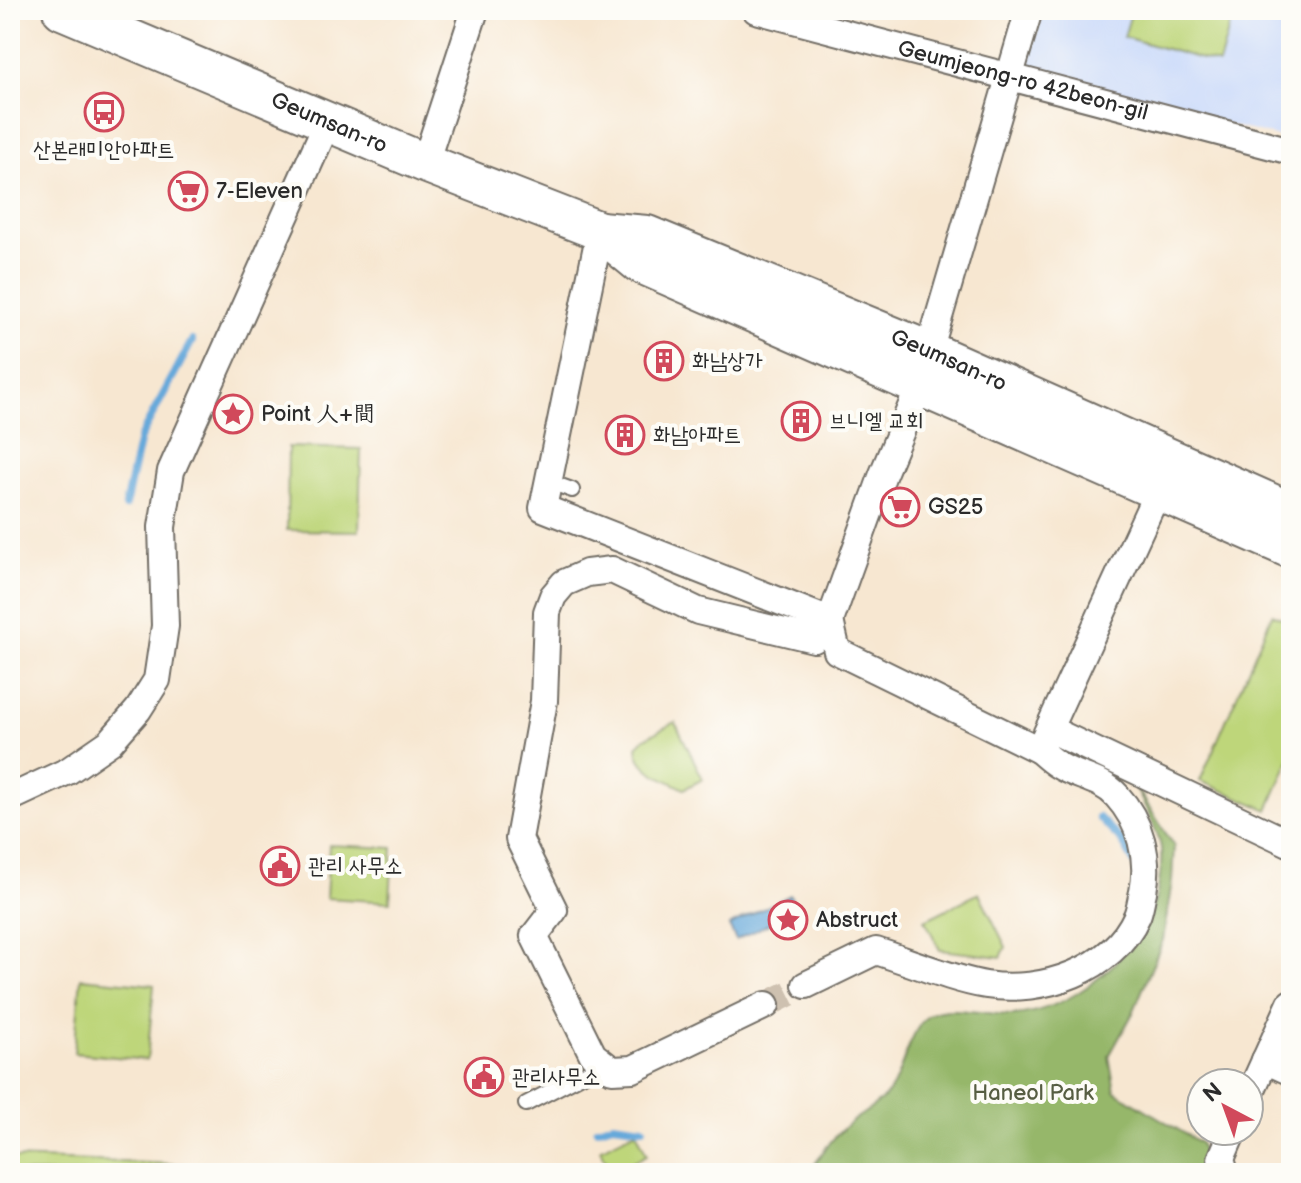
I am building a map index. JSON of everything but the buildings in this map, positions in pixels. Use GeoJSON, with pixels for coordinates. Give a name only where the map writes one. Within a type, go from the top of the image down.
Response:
{"type":"FeatureCollection","features":[{"type":"Feature","properties":{"kind":"street"},"geometry":{"type":"LineString","coordinates":[[425,163],[475,10]]}},
{"type":"Feature","properties":{"kind":"street","name":"Geumjeong-ro 42beon-gil"},"geometry":{"type":"LineString","coordinates":[[756,10],[830,19],[1010,78],[1291,151]]}},
{"type":"Feature","properties":{"kind":"street"},"geometry":{"type":"LineString","coordinates":[[929,351],[1029,10]]}},
{"type":"Feature","properties":{"kind":"street","name":"Geumsan-ro"},"geometry":{"type":"LineString","coordinates":[[71,12],[425,163],[600,231],[647,235],[929,351],[1291,512]]}},
{"type":"Feature","properties":{"kind":"street"},"geometry":{"type":"LineString","coordinates":[[10,798],[68,771],[110,742],[138,710],[157,680],[165,626],[162,527],[171,471],[328,121]]}},
{"type":"Feature","properties":{"kind":"street"},"geometry":{"type":"LineString","coordinates":[[600,231],[543,508],[830,621]]}},
{"type":"Feature","properties":{"kind":"street","name":"Geumsan-ro"},"geometry":{"type":"LineString","coordinates":[[600,231],[639,263],[1291,549]]}},
{"type":"Feature","properties":{"kind":"street","name":"Geumsan-ro"},"geometry":{"type":"LineString","coordinates":[[830,621],[883,474],[919,388]]}},
{"type":"Feature","properties":{"kind":"street"},"geometry":{"type":"LineString","coordinates":[[1044,739],[1158,491]]}},
{"type":"Feature","properties":{"kind":"street"},"geometry":{"type":"LineString","coordinates":[[766,1005],[633,1069],[612,1070],[603,1064],[593,1055],[579,1030],[534,936],[554,910],[519,839],[544,701],[547,612],[553,596],[564,583],[587,573],[612,570],[698,611],[814,639],[830,621]]}},
{"type":"Feature","properties":{"kind":"street"},"geometry":{"type":"LineString","coordinates":[[830,621],[837,651],[1291,844]]}},
{"type":"Feature","properties":{"kind":"street"},"geometry":{"type":"LineString","coordinates":[[806,985],[876,951],[987,985],[1036,985],[1081,973],[1103,958],[1137,916],[1141,901],[1145,860],[1136,821],[1115,793],[1088,777],[1058,766],[1044,739]]}},
{"type":"Feature","properties":{"kind":"street"},"geometry":{"type":"LineString","coordinates":[[1262,1067],[1291,1003]]}},
{"type":"Feature","properties":{"kind":"street"},"geometry":{"type":"LineString","coordinates":[[1265,1060],[1291,1072]]}},
{"type":"Feature","properties":{"kind":"street"},"geometry":{"type":"LineString","coordinates":[[1225,1173],[1221,1159],[1226,1147]]}},
{"type":"Feature","properties":{"kind":"lane"},"geometry":{"type":"LineString","coordinates":[[547,481],[572,490]]}},
{"type":"Feature","properties":{"kind":"lane"},"geometry":{"type":"LineString","coordinates":[[526,1104],[603,1064]]}},
{"type":"Feature","properties":{"kind":"shaded area"},"geometry":{"type":"Polygon","coordinates":[[[1043,10],[1291,10],[1291,140],[1025,75],[1043,10]]]}},
{"type":"Feature","properties":{"kind":"green space"},"geometry":{"type":"Polygon","coordinates":[[[1132,10],[1234,10],[1219,64],[1124,37],[1132,10]]]}},
{"type":"Feature","properties":{"kind":"green space"},"geometry":{"type":"Polygon","coordinates":[[[288,447],[361,449],[359,531],[287,530],[288,447]]]}},
{"type":"Feature","properties":{"kind":"green space"},"geometry":{"type":"Polygon","coordinates":[[[1272,614],[1291,622],[1291,756],[1268,810],[1200,781],[1272,614]]]}},
{"type":"Feature","properties":{"kind":"green space"},"geometry":{"type":"Polygon","coordinates":[[[675,722],[703,779],[684,789],[647,768],[638,755],[637,746],[645,738],[675,722]]]}},
{"type":"Feature","properties":{"kind":"green space","name":"Haneol Park"},"geometry":{"type":"Polygon","coordinates":[[[1133,782],[1174,846],[1172,881],[1163,940],[1133,1013],[1109,1056],[1115,1091],[1185,1134],[1185,1147],[1201,1147],[1208,1173],[810,1173],[836,1136],[889,1092],[912,1038],[929,1015],[958,1010],[1013,1015],[1046,1008],[1076,994],[1116,962],[1143,932],[1157,892],[1161,849],[1154,825],[1133,782]]]}},
{"type":"Feature","properties":{"kind":"green space"},"geometry":{"type":"Polygon","coordinates":[[[329,845],[393,848],[390,902],[326,898],[329,845]]]}},
{"type":"Feature","properties":{"kind":"green space"},"geometry":{"type":"Polygon","coordinates":[[[979,893],[1006,947],[1001,957],[940,950],[925,920],[979,893]]]}},
{"type":"Feature","properties":{"kind":"green space"},"geometry":{"type":"Polygon","coordinates":[[[81,978],[154,985],[147,1060],[74,1053],[81,978]]]}},
{"type":"Feature","properties":{"kind":"green space"},"geometry":{"type":"Polygon","coordinates":[[[636,1131],[647,1155],[612,1172],[600,1149],[636,1131]]]}},
{"type":"Feature","properties":{"kind":"green space"},"geometry":{"type":"Polygon","coordinates":[[[10,1158],[176,1164],[288,1173],[10,1173],[10,1158]]]}},
{"type":"Feature","properties":{"kind":"water"},"geometry":{"type":"Polygon","coordinates":[[[790,895],[797,910],[736,940],[729,926],[790,895]]]}},
{"type":"Feature","properties":{"kind":"waterway"},"geometry":{"type":"LineString","coordinates":[[125,506],[140,438],[192,341]]}},
{"type":"Feature","properties":{"kind":"waterway"},"geometry":{"type":"LineString","coordinates":[[1099,818],[1122,841],[1134,862]]}},
{"type":"Feature","properties":{"kind":"waterway"},"geometry":{"type":"LineString","coordinates":[[597,1129],[613,1124],[643,1128]]}},
{"type":"Feature","properties":{"kind":"tunnel"},"geometry":{"type":"LineString","coordinates":[[766,1005],[806,985]]}},
{"type":"Feature","properties":{"kind":"place","name":"산본래미안아파트"},"geometry":{"type":"Point","coordinates":[104,112]}},
{"type":"Feature","properties":{"kind":"place","name":"7-Eleven"},"geometry":{"type":"Point","coordinates":[188,191]}},
{"type":"Feature","properties":{"kind":"place","name":"화남상가"},"geometry":{"type":"Point","coordinates":[664,361]}},
{"type":"Feature","properties":{"kind":"place","name":"Point 人+間"},"geometry":{"type":"Point","coordinates":[233,414]}},
{"type":"Feature","properties":{"kind":"place","name":"브니엘 교회"},"geometry":{"type":"Point","coordinates":[801,421]}},
{"type":"Feature","properties":{"kind":"place","name":"화남아파트"},"geometry":{"type":"Point","coordinates":[625,435]}},
{"type":"Feature","properties":{"kind":"place","name":"GS25"},"geometry":{"type":"Point","coordinates":[900,507]}},
{"type":"Feature","properties":{"kind":"place","name":"관리 사무소"},"geometry":{"type":"Point","coordinates":[280,866]}},
{"type":"Feature","properties":{"kind":"place","name":"Abstruct"},"geometry":{"type":"Point","coordinates":[788,920]}},
{"type":"Feature","properties":{"kind":"place","name":"관리사무소"},"geometry":{"type":"Point","coordinates":[484,1077]}}]}
